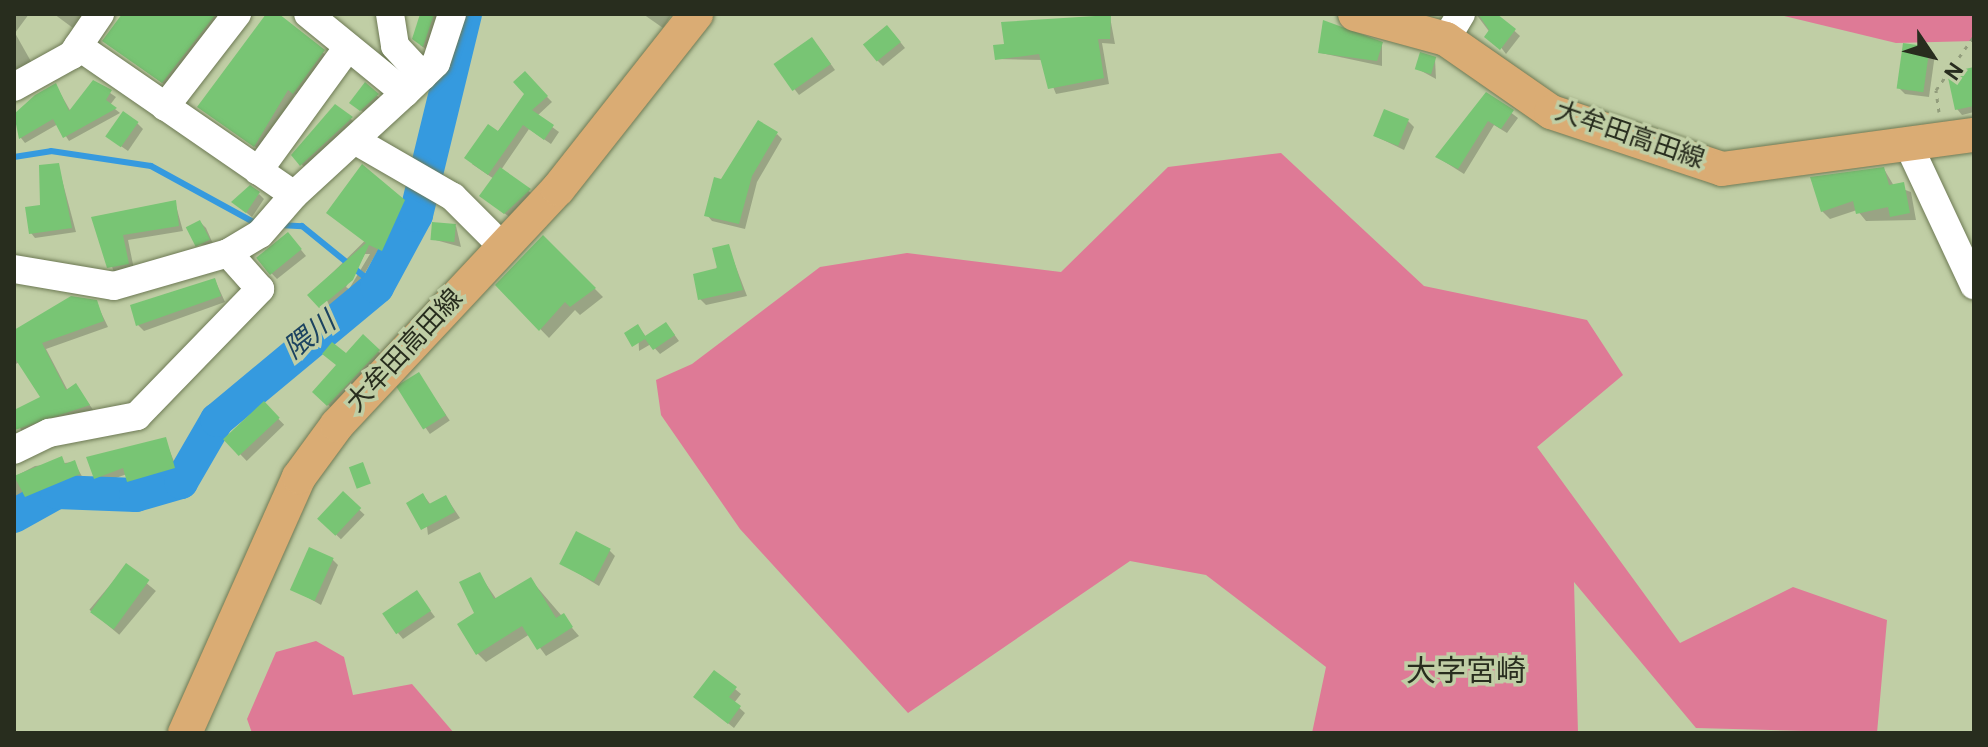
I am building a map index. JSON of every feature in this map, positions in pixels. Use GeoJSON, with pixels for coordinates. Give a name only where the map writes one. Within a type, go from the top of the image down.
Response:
{"type":"FeatureCollection","features":[{"type":"Feature","properties":{"kind":"main road","name":"大牟田高田線"},"geometry":{"type":"LineString","coordinates":[[185,733],[299,477],[337,425],[504,248],[696,14]]}},
{"type":"Feature","properties":{"kind":"main road","name":"大牟田高田線"},"geometry":{"type":"LineString","coordinates":[[1355,14],[1453,26],[1551,112],[1722,169],[1941,139]]}},
{"type":"Feature","properties":{"kind":"street"},"geometry":{"type":"LineString","coordinates":[[14,87],[78,46],[100,14]]}},
{"type":"Feature","properties":{"kind":"street"},"geometry":{"type":"LineString","coordinates":[[165,107],[237,14]]}},
{"type":"Feature","properties":{"kind":"street"},"geometry":{"type":"LineString","coordinates":[[308,14],[348,47],[414,84]]}},
{"type":"Feature","properties":{"kind":"street"},"geometry":{"type":"LineString","coordinates":[[390,14],[395,46],[414,84]]}},
{"type":"Feature","properties":{"kind":"street"},"geometry":{"type":"LineString","coordinates":[[14,269],[114,286],[228,253],[269,224],[294,195],[356,141],[414,84],[446,42],[452,14]]}},
{"type":"Feature","properties":{"kind":"street"},"geometry":{"type":"LineString","coordinates":[[78,46],[294,195]]}},
{"type":"Feature","properties":{"kind":"street"},"geometry":{"type":"LineString","coordinates":[[258,171],[348,47]]}},
{"type":"Feature","properties":{"kind":"street"},"geometry":{"type":"LineString","coordinates":[[1941,139],[1974,285]]}},
{"type":"Feature","properties":{"kind":"street"},"geometry":{"type":"LineString","coordinates":[[356,141],[428,180],[504,248]]}},
{"type":"Feature","properties":{"kind":"street"},"geometry":{"type":"LineString","coordinates":[[14,450],[49,433],[137,416],[260,289],[228,253]]}},
{"type":"Feature","properties":{"kind":"path"},"geometry":{"type":"LineString","coordinates":[[1941,139],[1936,90],[1974,36]]}},
{"type":"Feature","properties":{"kind":"shaded area"},"geometry":{"type":"Polygon","coordinates":[[[1776,14],[1974,14],[1974,41],[1896,43],[1776,14]]]}},
{"type":"Feature","properties":{"kind":"shaded area"},"geometry":{"type":"Polygon","coordinates":[[[1281,153],[1424,286],[1587,320],[1623,375],[1537,447],[1680,643],[1793,587],[1887,620],[1877,733],[1696,728],[1574,582],[1578,733],[1312,733],[1326,667],[1206,575],[1130,561],[908,713],[740,529],[661,415],[656,380],[692,364],[820,267],[907,253],[1061,272],[1168,167],[1281,153]]]}},
{"type":"Feature","properties":{"kind":"shaded area"},"geometry":{"type":"Polygon","coordinates":[[[316,641],[344,657],[353,695],[412,684],[454,733],[252,733],[247,719],[276,652],[316,641]]]}},
{"type":"Feature","properties":{"kind":"building"},"geometry":{"type":"Polygon","coordinates":[[[122,14],[216,14],[162,83],[102,41],[122,14]]]}},
{"type":"Feature","properties":{"kind":"building"},"geometry":{"type":"Polygon","coordinates":[[[266,14],[279,14],[325,50],[293,94],[288,90],[254,147],[197,107],[266,14]]]}},
{"type":"Feature","properties":{"kind":"building"},"geometry":{"type":"Polygon","coordinates":[[[420,14],[434,14],[423,47],[412,39],[420,14]]]}},
{"type":"Feature","properties":{"kind":"building"},"geometry":{"type":"Polygon","coordinates":[[[1478,14],[1497,14],[1516,29],[1500,50],[1484,37],[1489,30],[1478,14]]]}},
{"type":"Feature","properties":{"kind":"building"},"geometry":{"type":"Polygon","coordinates":[[[1111,15],[1110,39],[1098,39],[1104,78],[1048,89],[1039,54],[995,60],[993,45],[1004,44],[1001,22],[1111,15]]]}},
{"type":"Feature","properties":{"kind":"building"},"geometry":{"type":"Polygon","coordinates":[[[1323,20],[1383,42],[1377,61],[1318,53],[1323,20]]]}},
{"type":"Feature","properties":{"kind":"building"},"geometry":{"type":"Polygon","coordinates":[[[887,25],[901,42],[877,62],[863,45],[887,25]]]}},
{"type":"Feature","properties":{"kind":"building"},"geometry":{"type":"Polygon","coordinates":[[[812,37],[831,64],[792,91],[773,64],[812,37]]]}},
{"type":"Feature","properties":{"kind":"building"},"geometry":{"type":"Polygon","coordinates":[[[1903,43],[1930,47],[1923,92],[1897,89],[1903,43]]]}},
{"type":"Feature","properties":{"kind":"building"},"geometry":{"type":"Polygon","coordinates":[[[1420,52],[1436,57],[1431,74],[1415,69],[1420,52]]]}},
{"type":"Feature","properties":{"kind":"building"},"geometry":{"type":"Polygon","coordinates":[[[1974,67],[1974,106],[1955,110],[1947,73],[1974,67]]]}},
{"type":"Feature","properties":{"kind":"building"},"geometry":{"type":"Polygon","coordinates":[[[525,71],[548,96],[532,110],[554,125],[544,140],[523,125],[488,175],[464,158],[488,124],[498,131],[524,94],[513,82],[525,71]]]}},
{"type":"Feature","properties":{"kind":"building"},"geometry":{"type":"Polygon","coordinates":[[[93,80],[112,90],[106,100],[117,108],[63,138],[53,119],[19,139],[14,114],[35,95],[56,83],[69,111],[93,80]]]}},
{"type":"Feature","properties":{"kind":"building"},"geometry":{"type":"Polygon","coordinates":[[[365,82],[379,94],[360,111],[349,103],[365,82]]]}},
{"type":"Feature","properties":{"kind":"building"},"geometry":{"type":"Polygon","coordinates":[[[1486,92],[1514,110],[1501,129],[1488,121],[1458,169],[1435,157],[1486,92]]]}},
{"type":"Feature","properties":{"kind":"building"},"geometry":{"type":"Polygon","coordinates":[[[335,104],[353,117],[300,166],[291,155],[335,104]]]}},
{"type":"Feature","properties":{"kind":"building"},"geometry":{"type":"Polygon","coordinates":[[[1384,109],[1409,119],[1398,146],[1373,136],[1384,109]]]}},
{"type":"Feature","properties":{"kind":"building"},"geometry":{"type":"Polygon","coordinates":[[[123,111],[139,122],[121,147],[105,136],[123,111]]]}},
{"type":"Feature","properties":{"kind":"building"},"geometry":{"type":"Polygon","coordinates":[[[758,120],[778,132],[752,176],[739,224],[704,216],[714,177],[721,179],[758,120]]]}},
{"type":"Feature","properties":{"kind":"building"},"geometry":{"type":"Polygon","coordinates":[[[59,163],[72,228],[29,234],[25,207],[40,205],[39,165],[59,163]]]}},
{"type":"Feature","properties":{"kind":"building"},"geometry":{"type":"Polygon","coordinates":[[[362,164],[405,200],[382,251],[369,245],[353,280],[319,308],[307,295],[366,243],[326,213],[362,164]]]}},
{"type":"Feature","properties":{"kind":"building"},"geometry":{"type":"Polygon","coordinates":[[[500,167],[531,189],[504,214],[479,196],[500,167]]]}},
{"type":"Feature","properties":{"kind":"building"},"geometry":{"type":"Polygon","coordinates":[[[1884,167],[1889,185],[1904,182],[1910,213],[1890,217],[1888,207],[1856,214],[1853,201],[1821,212],[1810,177],[1884,167]]]}},
{"type":"Feature","properties":{"kind":"building"},"geometry":{"type":"Polygon","coordinates":[[[250,185],[260,192],[246,213],[231,202],[250,185]]]}},
{"type":"Feature","properties":{"kind":"building"},"geometry":{"type":"Polygon","coordinates":[[[176,200],[179,226],[123,235],[129,264],[107,268],[91,217],[176,200]]]}},
{"type":"Feature","properties":{"kind":"building"},"geometry":{"type":"Polygon","coordinates":[[[200,220],[210,240],[196,247],[186,227],[200,220]]]}},
{"type":"Feature","properties":{"kind":"building"},"geometry":{"type":"Polygon","coordinates":[[[432,222],[456,224],[454,242],[430,240],[432,222]]]}},
{"type":"Feature","properties":{"kind":"building"},"geometry":{"type":"Polygon","coordinates":[[[288,232],[302,249],[270,275],[256,258],[288,232]]]}},
{"type":"Feature","properties":{"kind":"building"},"geometry":{"type":"Polygon","coordinates":[[[543,235],[596,288],[570,307],[565,302],[539,331],[495,285],[543,235]]]}},
{"type":"Feature","properties":{"kind":"building"},"geometry":{"type":"Polygon","coordinates":[[[729,244],[743,290],[698,300],[693,274],[717,268],[712,248],[729,244]]]}},
{"type":"Feature","properties":{"kind":"building"},"geometry":{"type":"Polygon","coordinates":[[[215,278],[221,296],[136,326],[130,305],[215,278]]]}},
{"type":"Feature","properties":{"kind":"building"},"geometry":{"type":"Polygon","coordinates":[[[71,296],[97,300],[104,321],[42,343],[66,390],[76,383],[90,405],[15,430],[14,410],[40,397],[14,357],[14,330],[71,296]]]}},
{"type":"Feature","properties":{"kind":"building"},"geometry":{"type":"Polygon","coordinates":[[[666,322],[675,335],[653,350],[645,339],[632,347],[624,333],[638,324],[645,336],[666,322]]]}},
{"type":"Feature","properties":{"kind":"building"},"geometry":{"type":"Polygon","coordinates":[[[363,334],[380,350],[327,406],[312,392],[336,365],[322,354],[332,342],[346,353],[363,334]]]}},
{"type":"Feature","properties":{"kind":"building"},"geometry":{"type":"Polygon","coordinates":[[[419,372],[446,415],[423,430],[396,386],[419,372]]]}},
{"type":"Feature","properties":{"kind":"building"},"geometry":{"type":"Polygon","coordinates":[[[264,401],[280,418],[239,456],[223,439],[264,401]]]}},
{"type":"Feature","properties":{"kind":"building"},"geometry":{"type":"Polygon","coordinates":[[[166,437],[175,468],[127,482],[123,468],[94,479],[86,457],[166,437]]]}},
{"type":"Feature","properties":{"kind":"building"},"geometry":{"type":"Polygon","coordinates":[[[62,456],[65,464],[75,460],[80,474],[25,497],[14,476],[62,456]]]}},
{"type":"Feature","properties":{"kind":"building"},"geometry":{"type":"Polygon","coordinates":[[[363,462],[371,484],[357,489],[349,467],[363,462]]]}},
{"type":"Feature","properties":{"kind":"building"},"geometry":{"type":"Polygon","coordinates":[[[343,491],[361,508],[335,536],[317,519],[343,491]]]}},
{"type":"Feature","properties":{"kind":"building"},"geometry":{"type":"Polygon","coordinates":[[[423,493],[429,504],[446,495],[455,512],[421,530],[406,503],[423,493]]]}},
{"type":"Feature","properties":{"kind":"building"},"geometry":{"type":"Polygon","coordinates":[[[576,531],[611,549],[594,582],[559,564],[576,531]]]}},
{"type":"Feature","properties":{"kind":"building"},"geometry":{"type":"Polygon","coordinates":[[[309,547],[334,558],[315,601],[290,590],[309,547]]]}},
{"type":"Feature","properties":{"kind":"building"},"geometry":{"type":"Polygon","coordinates":[[[126,563],[149,580],[114,629],[90,612],[126,563]]]}},
{"type":"Feature","properties":{"kind":"building"},"geometry":{"type":"Polygon","coordinates":[[[480,572],[494,599],[531,577],[556,618],[564,613],[573,627],[537,650],[522,626],[476,655],[457,624],[474,613],[459,582],[480,572]]]}},
{"type":"Feature","properties":{"kind":"building"},"geometry":{"type":"Polygon","coordinates":[[[417,590],[431,611],[396,634],[382,613],[417,590]]]}},
{"type":"Feature","properties":{"kind":"building"},"geometry":{"type":"Polygon","coordinates":[[[714,670],[737,687],[729,697],[741,706],[728,724],[693,697],[714,670]]]}},
{"type":"Feature","properties":{"kind":"waterway","name":"隈川"},"geometry":{"type":"LineString","coordinates":[[14,516],[57,492],[136,495],[181,482],[217,420],[377,287],[416,215],[465,14]]}},
{"type":"Feature","properties":{"kind":"waterway"},"geometry":{"type":"LineString","coordinates":[[14,157],[51,151],[151,166],[257,224]]}},
{"type":"Feature","properties":{"kind":"waterway"},"geometry":{"type":"LineString","coordinates":[[280,225],[302,226],[377,287]]}},
{"type":"Feature","properties":{"kind":"district","name":"大字宮崎"},"geometry":{"type":"Point","coordinates":[1466,674]}}]}
